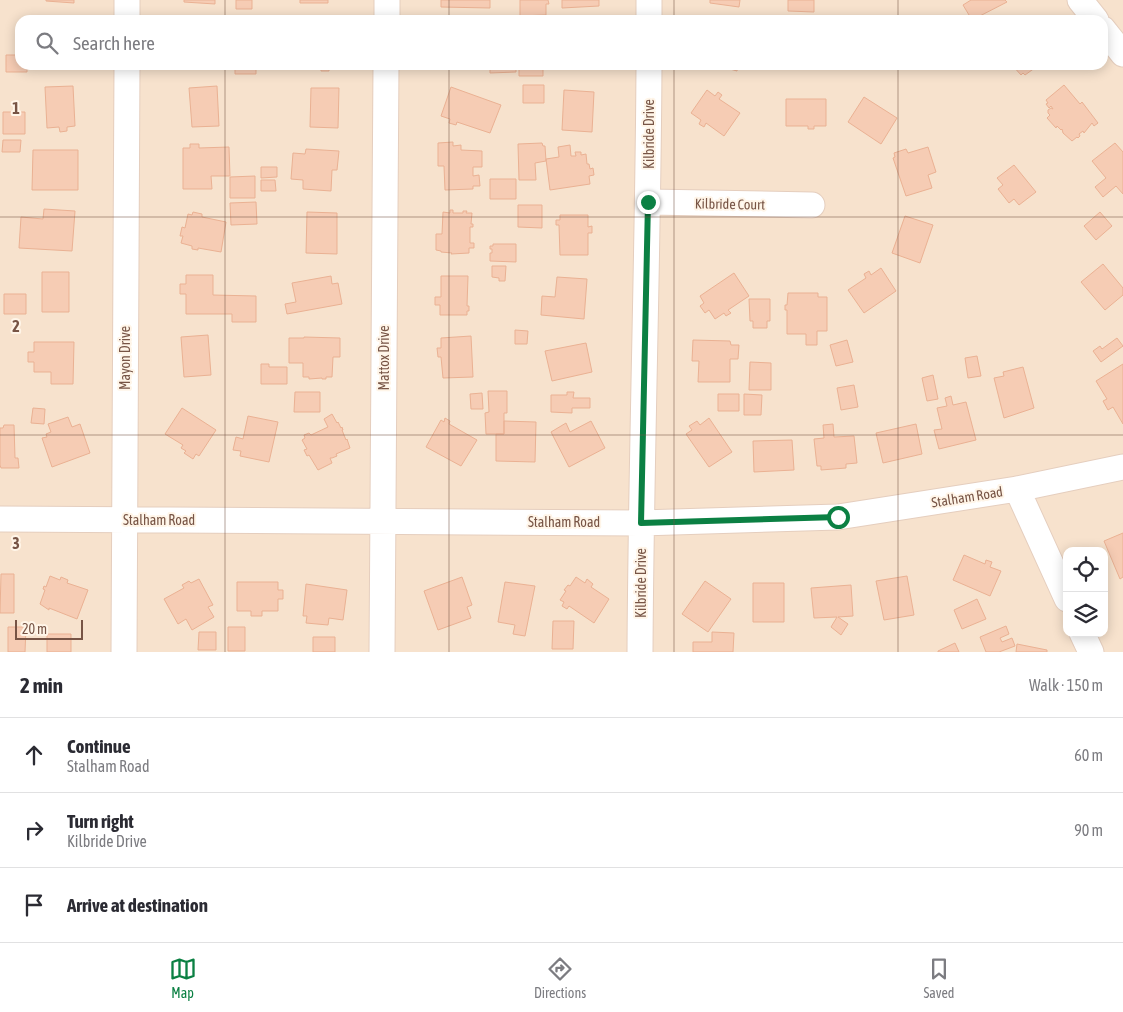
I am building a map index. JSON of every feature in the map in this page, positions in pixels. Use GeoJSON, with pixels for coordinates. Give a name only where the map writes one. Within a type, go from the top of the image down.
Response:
{"type":"FeatureCollection","features":[{"type":"Feature","properties":{"kind":"street"},"geometry":{"type":"LineString","coordinates":[[127,15],[128,0]]}},
{"type":"Feature","properties":{"kind":"street"},"geometry":{"type":"LineString","coordinates":[[387,0],[387,15]]}},
{"type":"Feature","properties":{"kind":"street"},"geometry":{"type":"LineString","coordinates":[[649,0],[649,15]]}},
{"type":"Feature","properties":{"kind":"street"},"geometry":{"type":"LineString","coordinates":[[1080,0],[1092,15]]}},
{"type":"Feature","properties":{"kind":"street"},"geometry":{"type":"LineString","coordinates":[[1108,35],[1123,54]]}},
{"type":"Feature","properties":{"kind":"street","name":"Mayon Drive"},"geometry":{"type":"LineString","coordinates":[[124,652],[127,70]]}},
{"type":"Feature","properties":{"kind":"street","name":"Mattox Drive"},"geometry":{"type":"LineString","coordinates":[[382,652],[386,70]]}},
{"type":"Feature","properties":{"kind":"street","name":"Kilbride Drive"},"geometry":{"type":"LineString","coordinates":[[640,652],[649,70]]}},
{"type":"Feature","properties":{"kind":"street","name":"Kilbride Court"},"geometry":{"type":"LineString","coordinates":[[648,202],[812,205]]}},
{"type":"Feature","properties":{"kind":"street","name":"Stalham Road"},"geometry":{"type":"LineString","coordinates":[[0,519],[641,523],[838,517],[1018,489],[1123,467]]}},
{"type":"Feature","properties":{"kind":"street"},"geometry":{"type":"LineString","coordinates":[[1018,489],[1064,592]]}},
{"type":"Feature","properties":{"kind":"street"},"geometry":{"type":"LineString","coordinates":[[1084,637],[1091,652]]}},
{"type":"Feature","properties":{"kind":"shaded area"},"geometry":{"type":"Polygon","coordinates":[[[0,0],[1123,0],[1123,652],[0,652],[0,0]]]}},
{"type":"Feature","properties":{"kind":"building"},"geometry":{"type":"Polygon","coordinates":[[[74,0],[74,3],[46,1],[74,0]]]}},
{"type":"Feature","properties":{"kind":"building"},"geometry":{"type":"Polygon","coordinates":[[[184,0],[215,0],[215,4],[184,2],[184,0]]]}},
{"type":"Feature","properties":{"kind":"building"},"geometry":{"type":"Polygon","coordinates":[[[236,0],[252,0],[252,9],[236,9],[236,0]]]}},
{"type":"Feature","properties":{"kind":"building"},"geometry":{"type":"Polygon","coordinates":[[[300,0],[328,0],[328,3],[300,3],[300,0]]]}},
{"type":"Feature","properties":{"kind":"building"},"geometry":{"type":"Polygon","coordinates":[[[441,0],[490,0],[490,8],[441,7],[441,0]]]}},
{"type":"Feature","properties":{"kind":"building"},"geometry":{"type":"Polygon","coordinates":[[[520,0],[548,0],[549,4],[546,4],[546,15],[520,15],[520,0]]]}},
{"type":"Feature","properties":{"kind":"building"},"geometry":{"type":"Polygon","coordinates":[[[562,0],[599,0],[599,6],[562,8],[562,0]]]}},
{"type":"Feature","properties":{"kind":"building"},"geometry":{"type":"Polygon","coordinates":[[[710,0],[740,0],[739,7],[710,3],[710,0]]]}},
{"type":"Feature","properties":{"kind":"building"},"geometry":{"type":"Polygon","coordinates":[[[788,0],[814,0],[814,12],[788,11],[788,0]]]}},
{"type":"Feature","properties":{"kind":"building"},"geometry":{"type":"Polygon","coordinates":[[[971,0],[1005,0],[1007,2],[982,15],[969,15],[963,5],[971,0]]]}},
{"type":"Feature","properties":{"kind":"building"},"geometry":{"type":"Polygon","coordinates":[[[6,55],[15,55],[15,70],[27,70],[27,72],[6,72],[6,55]]]}},
{"type":"Feature","properties":{"kind":"building"},"geometry":{"type":"Polygon","coordinates":[[[235,70],[256,70],[256,74],[235,74],[235,70]]]}},
{"type":"Feature","properties":{"kind":"building"},"geometry":{"type":"Polygon","coordinates":[[[490,70],[516,70],[516,72],[490,73],[490,70]]]}},
{"type":"Feature","properties":{"kind":"building"},"geometry":{"type":"Polygon","coordinates":[[[519,70],[543,70],[543,76],[519,76],[519,70]]]}},
{"type":"Feature","properties":{"kind":"building"},"geometry":{"type":"Polygon","coordinates":[[[1016,70],[1032,70],[1025,75],[1023,73],[1021,75],[1016,70]]]}},
{"type":"Feature","properties":{"kind":"building"},"geometry":{"type":"Polygon","coordinates":[[[523,85],[544,85],[544,103],[523,103],[523,85]]]}},
{"type":"Feature","properties":{"kind":"building"},"geometry":{"type":"Polygon","coordinates":[[[1064,85],[1080,104],[1082,102],[1098,123],[1094,126],[1092,123],[1084,133],[1083,131],[1079,134],[1078,138],[1072,141],[1063,133],[1062,129],[1057,126],[1056,128],[1047,118],[1050,115],[1048,110],[1053,109],[1051,106],[1049,108],[1046,100],[1064,85]]]}},
{"type":"Feature","properties":{"kind":"building"},"geometry":{"type":"Polygon","coordinates":[[[73,86],[75,126],[67,127],[67,131],[60,132],[59,127],[47,128],[45,87],[73,86]]]}},
{"type":"Feature","properties":{"kind":"building"},"geometry":{"type":"Polygon","coordinates":[[[217,86],[219,126],[192,127],[189,88],[217,86]]]}},
{"type":"Feature","properties":{"kind":"building"},"geometry":{"type":"Polygon","coordinates":[[[451,87],[501,105],[490,133],[457,122],[456,125],[449,123],[450,119],[441,116],[451,87]]]}},
{"type":"Feature","properties":{"kind":"building"},"geometry":{"type":"Polygon","coordinates":[[[311,88],[339,88],[338,128],[310,127],[311,88]]]}},
{"type":"Feature","properties":{"kind":"building"},"geometry":{"type":"Polygon","coordinates":[[[564,90],[594,92],[592,132],[562,130],[564,90]]]}},
{"type":"Feature","properties":{"kind":"building"},"geometry":{"type":"Polygon","coordinates":[[[707,90],[715,96],[718,92],[722,95],[719,99],[740,113],[724,136],[706,123],[704,127],[699,124],[701,120],[691,113],[707,90]]]}},
{"type":"Feature","properties":{"kind":"building"},"geometry":{"type":"Polygon","coordinates":[[[864,97],[897,118],[881,144],[848,122],[864,97]]]}},
{"type":"Feature","properties":{"kind":"building"},"geometry":{"type":"Polygon","coordinates":[[[786,99],[826,99],[826,126],[814,126],[814,129],[808,129],[808,126],[786,126],[786,99]]]}},
{"type":"Feature","properties":{"kind":"building"},"geometry":{"type":"Polygon","coordinates":[[[3,112],[25,112],[25,134],[3,134],[3,112]]]}},
{"type":"Feature","properties":{"kind":"building"},"geometry":{"type":"Polygon","coordinates":[[[3,140],[21,140],[20,152],[2,152],[3,140]]]}},
{"type":"Feature","properties":{"kind":"building"},"geometry":{"type":"Polygon","coordinates":[[[453,142],[453,146],[461,145],[461,150],[482,151],[482,167],[473,167],[473,176],[479,175],[480,186],[473,186],[473,189],[445,190],[444,166],[438,166],[438,143],[453,142]]]}},
{"type":"Feature","properties":{"kind":"building"},"geometry":{"type":"Polygon","coordinates":[[[542,143],[545,146],[546,161],[535,163],[536,180],[519,180],[518,144],[542,143]]]}},
{"type":"Feature","properties":{"kind":"building"},"geometry":{"type":"Polygon","coordinates":[[[1115,143],[1123,152],[1123,194],[1116,186],[1103,197],[1095,187],[1106,178],[1092,161],[1115,143]]]}},
{"type":"Feature","properties":{"kind":"building"},"geometry":{"type":"Polygon","coordinates":[[[190,144],[199,144],[199,148],[229,147],[230,176],[211,176],[212,189],[183,189],[183,148],[190,148],[190,144]]]}},
{"type":"Feature","properties":{"kind":"building"},"geometry":{"type":"Polygon","coordinates":[[[570,145],[571,156],[576,156],[575,152],[581,152],[581,155],[586,154],[587,164],[589,164],[590,169],[593,168],[594,175],[589,176],[590,184],[550,190],[546,159],[559,157],[558,147],[570,145]]]}},
{"type":"Feature","properties":{"kind":"building"},"geometry":{"type":"Polygon","coordinates":[[[928,147],[936,172],[928,175],[932,188],[906,196],[893,158],[895,157],[894,153],[906,149],[908,153],[928,147]]]}},
{"type":"Feature","properties":{"kind":"building"},"geometry":{"type":"Polygon","coordinates":[[[306,149],[339,151],[337,170],[332,170],[331,191],[303,189],[303,180],[291,179],[293,153],[305,154],[306,149]]]}},
{"type":"Feature","properties":{"kind":"building"},"geometry":{"type":"Polygon","coordinates":[[[33,150],[78,150],[78,190],[32,190],[33,150]]]}},
{"type":"Feature","properties":{"kind":"building"},"geometry":{"type":"Polygon","coordinates":[[[1014,165],[1036,192],[1019,205],[1014,199],[1009,203],[998,189],[1003,185],[997,178],[1014,165]]]}},
{"type":"Feature","properties":{"kind":"building"},"geometry":{"type":"Polygon","coordinates":[[[261,167],[277,167],[277,177],[261,178],[261,167]]]}},
{"type":"Feature","properties":{"kind":"building"},"geometry":{"type":"Polygon","coordinates":[[[255,176],[255,198],[230,198],[230,177],[255,176]]]}},
{"type":"Feature","properties":{"kind":"building"},"geometry":{"type":"Polygon","coordinates":[[[490,179],[516,179],[516,199],[490,199],[490,179]]]}},
{"type":"Feature","properties":{"kind":"building"},"geometry":{"type":"Polygon","coordinates":[[[261,180],[275,180],[276,191],[261,191],[261,180]]]}},
{"type":"Feature","properties":{"kind":"building"},"geometry":{"type":"Polygon","coordinates":[[[256,202],[257,224],[231,225],[230,203],[256,202]]]}},
{"type":"Feature","properties":{"kind":"building"},"geometry":{"type":"Polygon","coordinates":[[[518,205],[542,205],[542,228],[518,227],[518,205]]]}},
{"type":"Feature","properties":{"kind":"building"},"geometry":{"type":"Polygon","coordinates":[[[44,209],[75,211],[72,251],[19,248],[21,217],[43,219],[44,209]]]}},
{"type":"Feature","properties":{"kind":"building"},"geometry":{"type":"Polygon","coordinates":[[[450,210],[453,210],[453,213],[467,211],[466,213],[472,213],[471,224],[473,224],[473,227],[470,227],[470,243],[474,243],[474,248],[469,248],[469,253],[451,254],[436,250],[436,234],[442,234],[443,212],[450,213],[450,210]]]}},
{"type":"Feature","properties":{"kind":"building"},"geometry":{"type":"Polygon","coordinates":[[[193,212],[202,214],[202,217],[226,222],[221,252],[198,248],[198,250],[192,249],[192,246],[181,243],[183,236],[180,236],[182,227],[185,228],[188,214],[192,215],[193,212]]]}},
{"type":"Feature","properties":{"kind":"building"},"geometry":{"type":"Polygon","coordinates":[[[307,212],[337,213],[337,254],[306,253],[307,212]]]}},
{"type":"Feature","properties":{"kind":"building"},"geometry":{"type":"Polygon","coordinates":[[[1100,212],[1112,226],[1096,240],[1084,226],[1100,212]]]}},
{"type":"Feature","properties":{"kind":"building"},"geometry":{"type":"Polygon","coordinates":[[[560,215],[588,215],[588,227],[592,226],[592,233],[588,233],[588,255],[560,255],[559,225],[556,225],[556,220],[560,220],[560,215]]]}},
{"type":"Feature","properties":{"kind":"building"},"geometry":{"type":"Polygon","coordinates":[[[905,216],[933,225],[920,263],[892,253],[905,216]]]}},
{"type":"Feature","properties":{"kind":"building"},"geometry":{"type":"Polygon","coordinates":[[[493,244],[516,244],[516,262],[490,261],[492,249],[490,249],[490,246],[493,246],[493,244]]]}},
{"type":"Feature","properties":{"kind":"building"},"geometry":{"type":"Polygon","coordinates":[[[1103,264],[1123,288],[1123,295],[1105,310],[1081,282],[1103,264]]]}},
{"type":"Feature","properties":{"kind":"building"},"geometry":{"type":"Polygon","coordinates":[[[492,266],[506,266],[505,281],[499,281],[499,278],[492,277],[492,266]]]}},
{"type":"Feature","properties":{"kind":"building"},"geometry":{"type":"Polygon","coordinates":[[[881,268],[896,291],[864,313],[848,290],[866,278],[864,274],[869,271],[871,275],[881,268]]]}},
{"type":"Feature","properties":{"kind":"building"},"geometry":{"type":"Polygon","coordinates":[[[42,272],[69,272],[69,312],[42,312],[42,272]]]}},
{"type":"Feature","properties":{"kind":"building"},"geometry":{"type":"Polygon","coordinates":[[[734,273],[749,296],[728,310],[731,313],[726,316],[724,313],[715,319],[709,310],[705,313],[700,306],[704,303],[700,296],[734,273]]]}},
{"type":"Feature","properties":{"kind":"building"},"geometry":{"type":"Polygon","coordinates":[[[186,275],[213,275],[213,295],[256,296],[256,322],[232,322],[232,314],[186,314],[186,294],[180,294],[180,284],[186,284],[186,275]]]}},
{"type":"Feature","properties":{"kind":"building"},"geometry":{"type":"Polygon","coordinates":[[[331,276],[332,284],[338,283],[342,304],[287,314],[285,304],[296,302],[292,283],[331,276]]]}},
{"type":"Feature","properties":{"kind":"building"},"geometry":{"type":"Polygon","coordinates":[[[441,276],[468,276],[467,306],[469,306],[469,311],[467,311],[467,315],[440,315],[440,305],[435,305],[435,297],[441,297],[441,276]]]}},
{"type":"Feature","properties":{"kind":"building"},"geometry":{"type":"Polygon","coordinates":[[[557,277],[587,279],[584,319],[541,315],[542,296],[555,297],[557,277]]]}},
{"type":"Feature","properties":{"kind":"building"},"geometry":{"type":"Polygon","coordinates":[[[788,293],[818,293],[818,297],[827,297],[827,331],[817,331],[817,345],[806,345],[806,334],[787,334],[787,310],[785,310],[785,305],[787,305],[788,293]]]}},
{"type":"Feature","properties":{"kind":"building"},"geometry":{"type":"Polygon","coordinates":[[[4,294],[26,294],[26,314],[4,314],[4,294]]]}},
{"type":"Feature","properties":{"kind":"building"},"geometry":{"type":"Polygon","coordinates":[[[749,299],[770,299],[770,321],[767,321],[767,328],[753,328],[753,321],[750,321],[749,299]]]}},
{"type":"Feature","properties":{"kind":"building"},"geometry":{"type":"Polygon","coordinates":[[[515,330],[528,331],[527,344],[515,344],[515,330]]]}},
{"type":"Feature","properties":{"kind":"building"},"geometry":{"type":"Polygon","coordinates":[[[208,335],[211,375],[184,377],[181,337],[208,335]]]}},
{"type":"Feature","properties":{"kind":"building"},"geometry":{"type":"Polygon","coordinates":[[[471,336],[473,377],[443,378],[441,357],[438,357],[437,348],[441,348],[441,338],[471,336]]]}},
{"type":"Feature","properties":{"kind":"building"},"geometry":{"type":"Polygon","coordinates":[[[289,338],[340,338],[340,357],[333,357],[332,377],[309,379],[309,377],[303,377],[303,363],[289,363],[289,338]]]}},
{"type":"Feature","properties":{"kind":"building"},"geometry":{"type":"Polygon","coordinates":[[[1117,338],[1123,346],[1101,362],[1093,351],[1100,346],[1102,349],[1117,338]]]}},
{"type":"Feature","properties":{"kind":"building"},"geometry":{"type":"Polygon","coordinates":[[[693,340],[730,341],[731,345],[739,345],[738,359],[730,359],[730,382],[698,382],[699,361],[692,361],[693,340]]]}},
{"type":"Feature","properties":{"kind":"building"},"geometry":{"type":"Polygon","coordinates":[[[847,340],[853,362],[836,366],[830,345],[847,340]]]}},
{"type":"Feature","properties":{"kind":"building"},"geometry":{"type":"Polygon","coordinates":[[[34,342],[74,342],[73,384],[51,384],[51,372],[34,372],[34,362],[28,362],[28,352],[34,352],[34,342]]]}},
{"type":"Feature","properties":{"kind":"building"},"geometry":{"type":"Polygon","coordinates":[[[586,343],[592,372],[552,381],[545,351],[586,343]]]}},
{"type":"Feature","properties":{"kind":"building"},"geometry":{"type":"Polygon","coordinates":[[[977,356],[981,376],[968,378],[965,358],[977,356]]]}},
{"type":"Feature","properties":{"kind":"building"},"geometry":{"type":"Polygon","coordinates":[[[750,362],[771,363],[771,390],[749,390],[750,362]]]}},
{"type":"Feature","properties":{"kind":"building"},"geometry":{"type":"Polygon","coordinates":[[[261,364],[269,364],[269,367],[287,367],[287,384],[261,384],[261,364]]]}},
{"type":"Feature","properties":{"kind":"building"},"geometry":{"type":"Polygon","coordinates":[[[1123,364],[1123,424],[1113,407],[1108,410],[1103,401],[1107,399],[1096,381],[1123,364]]]}},
{"type":"Feature","properties":{"kind":"building"},"geometry":{"type":"Polygon","coordinates":[[[1023,367],[1034,408],[1004,418],[994,378],[1004,376],[1003,372],[1023,367]]]}},
{"type":"Feature","properties":{"kind":"building"},"geometry":{"type":"Polygon","coordinates":[[[933,375],[938,399],[927,401],[922,378],[933,375]]]}},
{"type":"Feature","properties":{"kind":"building"},"geometry":{"type":"Polygon","coordinates":[[[854,385],[858,407],[841,410],[837,388],[854,385]]]}},
{"type":"Feature","properties":{"kind":"building"},"geometry":{"type":"Polygon","coordinates":[[[488,391],[507,391],[507,413],[504,413],[504,434],[486,434],[485,413],[489,412],[488,391]]]}},
{"type":"Feature","properties":{"kind":"building"},"geometry":{"type":"Polygon","coordinates":[[[295,392],[320,392],[320,412],[294,412],[295,392]]]}},
{"type":"Feature","properties":{"kind":"building"},"geometry":{"type":"Polygon","coordinates":[[[567,392],[574,392],[573,398],[590,398],[590,408],[572,408],[572,413],[551,412],[551,395],[567,395],[567,392]]]}},
{"type":"Feature","properties":{"kind":"building"},"geometry":{"type":"Polygon","coordinates":[[[482,393],[483,409],[471,409],[470,394],[482,393]]]}},
{"type":"Feature","properties":{"kind":"building"},"geometry":{"type":"Polygon","coordinates":[[[718,394],[739,394],[739,411],[718,411],[718,394]]]}},
{"type":"Feature","properties":{"kind":"building"},"geometry":{"type":"Polygon","coordinates":[[[744,394],[762,395],[761,415],[744,415],[744,394]]]}},
{"type":"Feature","properties":{"kind":"building"},"geometry":{"type":"Polygon","coordinates":[[[951,396],[953,405],[966,402],[976,440],[939,449],[934,430],[942,429],[937,408],[947,406],[945,398],[951,396]]]}},
{"type":"Feature","properties":{"kind":"building"},"geometry":{"type":"Polygon","coordinates":[[[33,408],[45,409],[44,424],[31,423],[33,408]]]}},
{"type":"Feature","properties":{"kind":"building"},"geometry":{"type":"Polygon","coordinates":[[[182,408],[216,430],[199,456],[196,454],[193,459],[184,453],[186,451],[181,448],[183,445],[165,434],[182,408]]]}},
{"type":"Feature","properties":{"kind":"building"},"geometry":{"type":"Polygon","coordinates":[[[332,414],[337,423],[342,427],[350,448],[330,458],[332,463],[318,470],[309,455],[307,456],[304,450],[307,449],[302,440],[305,438],[304,435],[309,433],[311,435],[328,427],[324,419],[332,414]]]}},
{"type":"Feature","properties":{"kind":"building"},"geometry":{"type":"Polygon","coordinates":[[[248,416],[278,422],[269,462],[240,456],[241,451],[233,450],[236,437],[243,439],[248,416]]]}},
{"type":"Feature","properties":{"kind":"building"},"geometry":{"type":"Polygon","coordinates":[[[68,417],[72,427],[80,424],[90,453],[52,467],[42,438],[47,437],[46,434],[51,432],[48,424],[68,417]]]}},
{"type":"Feature","properties":{"kind":"building"},"geometry":{"type":"Polygon","coordinates":[[[445,418],[450,421],[449,424],[477,440],[461,466],[426,447],[441,420],[444,422],[445,418]]]}},
{"type":"Feature","properties":{"kind":"building"},"geometry":{"type":"Polygon","coordinates":[[[709,418],[732,452],[709,467],[686,434],[692,430],[689,426],[697,421],[700,425],[709,418]]]}},
{"type":"Feature","properties":{"kind":"building"},"geometry":{"type":"Polygon","coordinates":[[[504,421],[536,422],[535,462],[496,461],[496,434],[504,434],[504,421]]]}},
{"type":"Feature","properties":{"kind":"building"},"geometry":{"type":"Polygon","coordinates":[[[591,421],[605,448],[569,467],[551,432],[566,423],[570,432],[591,421]]]}},
{"type":"Feature","properties":{"kind":"building"},"geometry":{"type":"Polygon","coordinates":[[[833,424],[834,437],[854,436],[857,463],[846,464],[846,468],[821,470],[821,466],[817,466],[814,439],[824,438],[823,425],[833,424]]]}},
{"type":"Feature","properties":{"kind":"building"},"geometry":{"type":"Polygon","coordinates":[[[916,424],[922,454],[883,463],[876,433],[916,424]]]}},
{"type":"Feature","properties":{"kind":"building"},"geometry":{"type":"Polygon","coordinates":[[[4,425],[14,425],[15,458],[18,458],[19,468],[1,468],[0,428],[3,428],[4,425]]]}},
{"type":"Feature","properties":{"kind":"building"},"geometry":{"type":"Polygon","coordinates":[[[792,440],[794,470],[754,472],[753,441],[792,440]]]}},
{"type":"Feature","properties":{"kind":"building"},"geometry":{"type":"Polygon","coordinates":[[[1123,533],[1123,577],[1120,579],[1108,547],[1104,541],[1123,533]]]}},
{"type":"Feature","properties":{"kind":"building"},"geometry":{"type":"Polygon","coordinates":[[[964,555],[985,564],[986,560],[992,562],[990,567],[1001,571],[990,596],[953,580],[964,555]]]}},
{"type":"Feature","properties":{"kind":"building"},"geometry":{"type":"Polygon","coordinates":[[[1,574],[14,574],[14,613],[0,613],[1,574]]]}},
{"type":"Feature","properties":{"kind":"building"},"geometry":{"type":"Polygon","coordinates":[[[50,576],[60,580],[61,577],[68,580],[67,583],[88,590],[77,619],[49,608],[49,610],[40,604],[45,590],[43,589],[44,586],[46,587],[50,576]]]}},
{"type":"Feature","properties":{"kind":"building"},"geometry":{"type":"Polygon","coordinates":[[[907,576],[914,615],[884,620],[876,581],[907,576]]]}},
{"type":"Feature","properties":{"kind":"building"},"geometry":{"type":"Polygon","coordinates":[[[462,577],[472,605],[467,607],[471,618],[438,630],[424,591],[462,577]]]}},
{"type":"Feature","properties":{"kind":"building"},"geometry":{"type":"Polygon","coordinates":[[[576,577],[585,583],[587,579],[593,584],[591,587],[609,599],[594,623],[569,606],[567,609],[562,606],[564,602],[560,600],[566,591],[564,590],[568,585],[570,586],[576,577]]]}},
{"type":"Feature","properties":{"kind":"building"},"geometry":{"type":"Polygon","coordinates":[[[199,579],[213,605],[208,607],[214,617],[192,630],[186,619],[178,624],[164,599],[184,588],[182,585],[189,581],[191,583],[199,579]]]}},
{"type":"Feature","properties":{"kind":"building"},"geometry":{"type":"Polygon","coordinates":[[[705,581],[731,599],[708,632],[682,614],[705,581]]]}},
{"type":"Feature","properties":{"kind":"building"},"geometry":{"type":"Polygon","coordinates":[[[237,582],[278,582],[278,590],[283,590],[283,599],[278,599],[278,611],[262,611],[262,616],[251,616],[251,611],[237,611],[237,582]]]}},
{"type":"Feature","properties":{"kind":"building"},"geometry":{"type":"Polygon","coordinates":[[[505,582],[535,586],[525,636],[513,634],[515,625],[498,622],[505,582]]]}},
{"type":"Feature","properties":{"kind":"building"},"geometry":{"type":"Polygon","coordinates":[[[753,583],[784,583],[784,622],[753,622],[753,583]]]}},
{"type":"Feature","properties":{"kind":"building"},"geometry":{"type":"Polygon","coordinates":[[[306,584],[347,590],[343,620],[329,618],[328,625],[306,623],[307,616],[303,616],[306,584]]]}},
{"type":"Feature","properties":{"kind":"building"},"geometry":{"type":"Polygon","coordinates":[[[851,585],[853,616],[838,617],[848,624],[841,635],[831,627],[837,617],[814,618],[811,588],[851,585]]]}},
{"type":"Feature","properties":{"kind":"building"},"geometry":{"type":"Polygon","coordinates":[[[977,599],[986,619],[962,629],[954,610],[977,599]]]}},
{"type":"Feature","properties":{"kind":"building"},"geometry":{"type":"Polygon","coordinates":[[[553,621],[574,621],[573,649],[552,649],[553,621]]]}},
{"type":"Feature","properties":{"kind":"building"},"geometry":{"type":"Polygon","coordinates":[[[1006,626],[1009,634],[1000,638],[1002,642],[1012,638],[1015,646],[999,652],[986,652],[980,637],[1006,626]]]}},
{"type":"Feature","properties":{"kind":"building"},"geometry":{"type":"Polygon","coordinates":[[[8,627],[26,627],[25,652],[8,652],[8,627]]]}},
{"type":"Feature","properties":{"kind":"building"},"geometry":{"type":"Polygon","coordinates":[[[228,627],[245,627],[245,651],[228,651],[228,627]]]}},
{"type":"Feature","properties":{"kind":"building"},"geometry":{"type":"Polygon","coordinates":[[[199,632],[216,632],[216,650],[198,650],[199,632]]]}},
{"type":"Feature","properties":{"kind":"building"},"geometry":{"type":"Polygon","coordinates":[[[712,632],[734,633],[733,652],[693,652],[693,642],[712,642],[712,632]]]}},
{"type":"Feature","properties":{"kind":"building"},"geometry":{"type":"Polygon","coordinates":[[[47,634],[71,634],[71,652],[47,652],[47,634]]]}},
{"type":"Feature","properties":{"kind":"building"},"geometry":{"type":"Polygon","coordinates":[[[313,637],[335,637],[335,652],[313,652],[313,637]]]}},
{"type":"Feature","properties":{"kind":"building"},"geometry":{"type":"Polygon","coordinates":[[[955,643],[959,652],[938,652],[938,651],[955,643]]]}},
{"type":"Feature","properties":{"kind":"building"},"geometry":{"type":"Polygon","coordinates":[[[1017,644],[1047,650],[1047,652],[1016,652],[1017,644]]]}},
{"type":"Feature","properties":{"kind":"route"},"geometry":{"type":"LineString","coordinates":[[648,202],[641,523],[838,517]]}}]}
